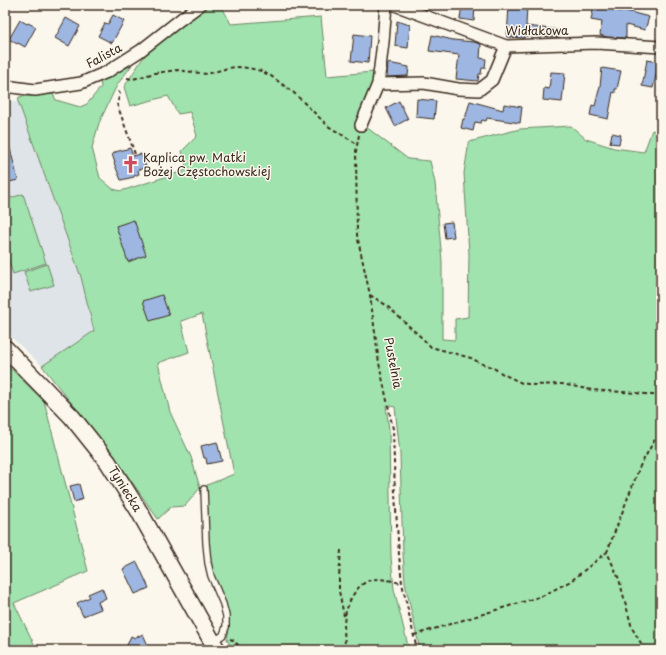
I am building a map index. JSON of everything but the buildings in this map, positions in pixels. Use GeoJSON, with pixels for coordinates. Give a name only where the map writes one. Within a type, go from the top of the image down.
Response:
{"type":"FeatureCollection","features":[{"type":"Feature","properties":{"kind":"street","name":"Falista"},"geometry":{"type":"LineString","coordinates":[[5,86],[35,90],[81,83],[107,72],[140,52],[200,5]]}},
{"type":"Feature","properties":{"kind":"street"},"geometry":{"type":"LineString","coordinates":[[361,125],[378,84],[386,5]]}},
{"type":"Feature","properties":{"kind":"street","name":"Widłakowa"},"geometry":{"type":"LineString","coordinates":[[395,5],[506,46],[596,44],[661,47]]}},
{"type":"Feature","properties":{"kind":"street"},"geometry":{"type":"LineString","coordinates":[[378,84],[424,83],[458,89],[479,90],[492,80],[506,46]]}},
{"type":"Feature","properties":{"kind":"street","name":"Tyniecka"},"geometry":{"type":"LineString","coordinates":[[5,348],[72,417],[108,462],[139,510],[218,643]]}},
{"type":"Feature","properties":{"kind":"lane"},"geometry":{"type":"LineString","coordinates":[[204,489],[208,563],[211,576],[223,604],[226,616],[226,627],[218,643]]}},
{"type":"Feature","properties":{"kind":"path"},"geometry":{"type":"LineString","coordinates":[[127,78],[133,79],[155,73],[177,70],[207,74],[236,67],[261,71],[271,76],[294,93],[328,126],[352,142],[358,144]]}},
{"type":"Feature","properties":{"kind":"path"},"geometry":{"type":"LineString","coordinates":[[118,92],[120,94],[117,104],[135,154]]}},
{"type":"Feature","properties":{"kind":"path","name":"Pustelnia"},"geometry":{"type":"LineString","coordinates":[[361,125],[356,151],[357,235],[370,295],[379,363],[393,429],[398,554],[402,583],[417,650]]}},
{"type":"Feature","properties":{"kind":"path"},"geometry":{"type":"LineString","coordinates":[[370,295],[386,305],[431,347],[471,358],[522,383],[534,385],[562,384],[592,390],[661,396]]}},
{"type":"Feature","properties":{"kind":"path"},"geometry":{"type":"LineString","coordinates":[[413,635],[542,596],[571,581],[607,552],[640,466],[654,441],[661,433]]}},
{"type":"Feature","properties":{"kind":"path"},"geometry":{"type":"LineString","coordinates":[[341,550],[339,577],[345,617],[345,650]]}},
{"type":"Feature","properties":{"kind":"path"},"geometry":{"type":"LineString","coordinates":[[607,552],[619,579],[632,628],[645,650]]}},
{"type":"Feature","properties":{"kind":"path"},"geometry":{"type":"LineString","coordinates":[[345,617],[349,602],[356,590],[362,584],[376,579],[402,583]]}},
{"type":"Feature","properties":{"kind":"path"},"geometry":{"type":"LineString","coordinates":[[218,643],[233,640],[242,650]]}},
{"type":"Feature","properties":{"kind":"shaded area"},"geometry":{"type":"Polygon","coordinates":[[[5,101],[18,101],[81,277],[94,332],[42,366],[12,338],[5,322],[5,101]]]}},
{"type":"Feature","properties":{"kind":"green space"},"geometry":{"type":"Polygon","coordinates":[[[211,5],[221,5],[231,24],[321,17],[327,76],[373,72],[374,80],[357,120],[408,159],[430,161],[435,183],[442,261],[442,339],[455,340],[455,319],[468,317],[469,254],[464,173],[469,142],[520,129],[571,126],[586,139],[614,148],[644,152],[652,130],[661,133],[661,650],[420,650],[405,583],[400,454],[395,407],[386,405],[389,430],[391,557],[394,589],[409,650],[232,650],[227,639],[229,616],[210,563],[207,543],[207,485],[234,474],[202,314],[181,321],[189,352],[158,363],[170,412],[191,457],[200,488],[185,506],[171,507],[158,519],[117,461],[42,366],[94,331],[81,277],[18,101],[19,97],[53,94],[56,100],[80,107],[87,104],[101,87],[100,81],[132,65],[117,85],[99,123],[92,148],[100,178],[113,189],[121,191],[187,170],[182,151],[197,136],[190,112],[178,114],[168,96],[130,106],[124,87],[145,55],[178,28],[211,5]]]}},
{"type":"Feature","properties":{"kind":"green space"},"geometry":{"type":"Polygon","coordinates":[[[23,194],[46,263],[13,274],[5,250],[5,200],[23,194]]]}},
{"type":"Feature","properties":{"kind":"green space"},"geometry":{"type":"Polygon","coordinates":[[[47,264],[54,285],[31,292],[24,272],[47,264]]]}},
{"type":"Feature","properties":{"kind":"green space"},"geometry":{"type":"Polygon","coordinates":[[[5,363],[44,401],[88,571],[14,603],[37,650],[5,650],[5,363]]]}},
{"type":"Feature","properties":{"kind":"place","name":"Kaplica pw. Matki Bożej Częstochowskiej"},"geometry":{"type":"Point","coordinates":[130,165]}}]}
